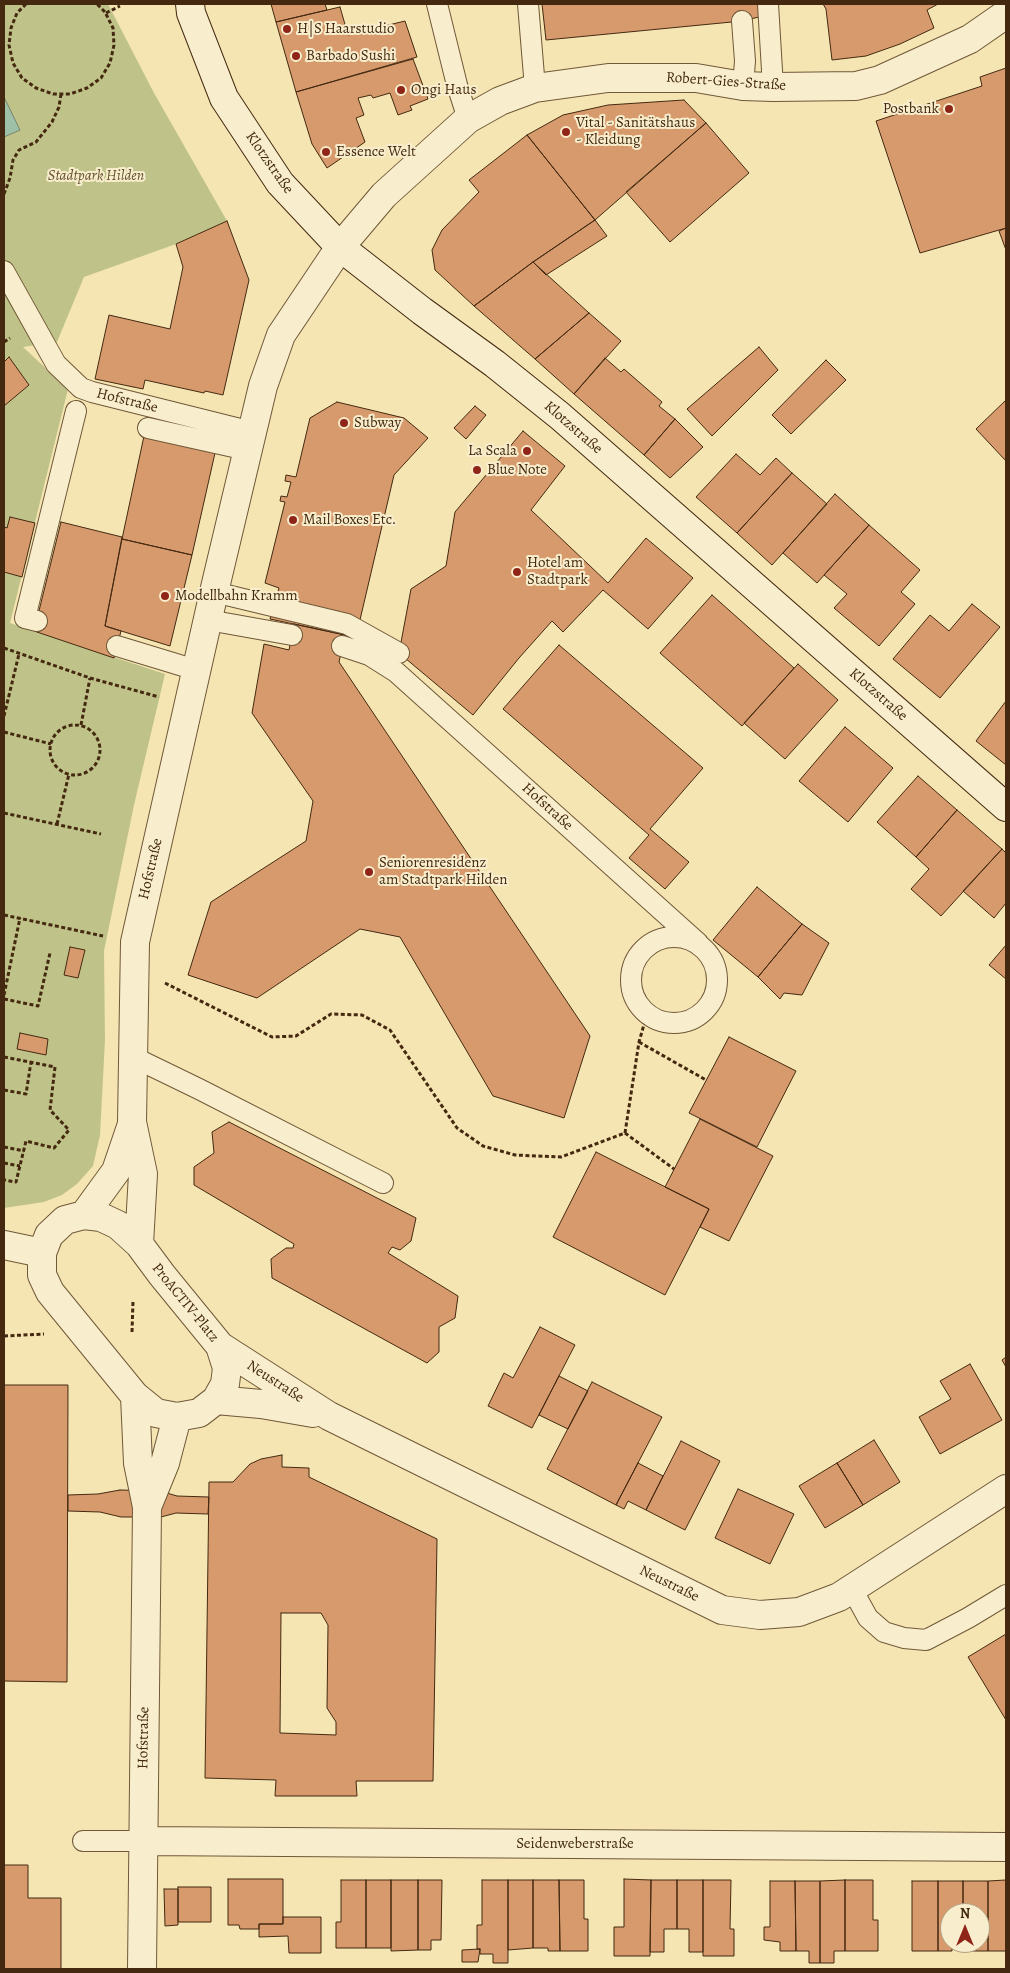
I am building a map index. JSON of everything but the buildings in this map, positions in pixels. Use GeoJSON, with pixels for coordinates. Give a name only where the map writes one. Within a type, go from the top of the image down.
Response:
{"type":"FeatureCollection","features":[{"type":"Feature","properties":{"kind":"street","name":"Klotzstraße"},"geometry":{"type":"LineString","coordinates":[[187,7],[224,98],[280,183],[340,247],[422,312],[495,364],[560,416],[1006,807]]}},
{"type":"Feature","properties":{"kind":"street","name":"Robert-Gies-Straße"},"geometry":{"type":"LineString","coordinates":[[340,247],[384,195],[468,119],[500,101],[535,88],[608,78],[696,78],[744,86],[773,87],[856,86],[880,80],[970,39],[1006,14]]}},
{"type":"Feature","properties":{"kind":"street","name":"Hofstraße"},"geometry":{"type":"LineString","coordinates":[[139,1244],[143,1174],[132,1122],[135,942],[196,670],[263,386],[281,335],[340,247]]}},
{"type":"Feature","properties":{"kind":"street","name":"Hofstraße"},"geometry":{"type":"LineString","coordinates":[[84,1215],[116,1172],[132,1122]]}},
{"type":"Feature","properties":{"kind":"street","name":"ProACTIV-Platz"},"geometry":{"type":"LineString","coordinates":[[84,1215],[101,1217],[118,1225],[139,1244],[220,1346],[226,1368],[225,1384],[216,1400]]}},
{"type":"Feature","properties":{"kind":"street"},"geometry":{"type":"LineString","coordinates":[[84,1215],[65,1220],[49,1234],[42,1254],[42,1275],[50,1292],[135,1396],[156,1413],[177,1417],[200,1413],[216,1400]]}},
{"type":"Feature","properties":{"kind":"street"},"geometry":{"type":"LineString","coordinates":[[4,1245],[42,1254]]}},
{"type":"Feature","properties":{"kind":"street","name":"Neustraße"},"geometry":{"type":"LineString","coordinates":[[220,1346],[329,1416],[722,1610],[760,1615],[799,1612],[839,1598],[1006,1489]]}},
{"type":"Feature","properties":{"kind":"street","name":"Hofstraße"},"geometry":{"type":"LineString","coordinates":[[135,1396],[138,1463],[147,1507],[142,1969]]}},
{"type":"Feature","properties":{"kind":"street","name":"Neustraße"},"geometry":{"type":"LineString","coordinates":[[216,1400],[262,1404],[329,1416]]}},
{"type":"Feature","properties":{"kind":"street","name":"Hofstraße"},"geometry":{"type":"LineString","coordinates":[[147,1507],[165,1463],[177,1417]]}},
{"type":"Feature","properties":{"kind":"street","name":"Seidenweberstraße"},"geometry":{"type":"LineString","coordinates":[[143,1841],[1006,1847]]}},
{"type":"Feature","properties":{"kind":"lane"},"geometry":{"type":"LineString","coordinates":[[437,4],[457,85],[468,119]]}},
{"type":"Feature","properties":{"kind":"lane"},"geometry":{"type":"LineString","coordinates":[[528,4],[535,88]]}},
{"type":"Feature","properties":{"kind":"lane"},"geometry":{"type":"LineString","coordinates":[[768,4],[773,87]]}},
{"type":"Feature","properties":{"kind":"lane"},"geometry":{"type":"LineString","coordinates":[[742,21],[745,61],[744,86]]}},
{"type":"Feature","properties":{"kind":"lane","name":"Hofstraße"},"geometry":{"type":"LineString","coordinates":[[4,270],[56,364],[81,388],[250,441]]}},
{"type":"Feature","properties":{"kind":"lane"},"geometry":{"type":"LineString","coordinates":[[36,620],[25,618],[76,411]]}},
{"type":"Feature","properties":{"kind":"lane"},"geometry":{"type":"LineString","coordinates":[[148,428],[250,441]]}},
{"type":"Feature","properties":{"kind":"lane"},"geometry":{"type":"LineString","coordinates":[[214,592],[347,624],[399,653]]}},
{"type":"Feature","properties":{"kind":"lane"},"geometry":{"type":"LineString","coordinates":[[208,620],[292,635]]}},
{"type":"Feature","properties":{"kind":"lane"},"geometry":{"type":"LineString","coordinates":[[117,646],[196,670]]}},
{"type":"Feature","properties":{"kind":"lane","name":"Hofstraße"},"geometry":{"type":"LineString","coordinates":[[342,646],[368,655],[396,672],[708,953],[715,965],[718,979],[716,993],[700,1015],[687,1021],[673,1023],[659,1021],[647,1014]]}},
{"type":"Feature","properties":{"kind":"lane"},"geometry":{"type":"LineString","coordinates":[[647,1014],[637,1003],[631,989],[631,975],[635,960],[639,954],[656,940],[670,936],[698,943]]}},
{"type":"Feature","properties":{"kind":"lane"},"geometry":{"type":"LineString","coordinates":[[133,1057],[200,1089],[383,1183]]}},
{"type":"Feature","properties":{"kind":"lane"},"geometry":{"type":"LineString","coordinates":[[852,1589],[868,1618],[884,1632],[904,1638],[926,1640],[1006,1595]]}},
{"type":"Feature","properties":{"kind":"lane"},"geometry":{"type":"LineString","coordinates":[[83,1841],[143,1841]]}},
{"type":"Feature","properties":{"kind":"path"},"geometry":{"type":"LineString","coordinates":[[26,4],[18,13],[11,28],[9,46],[13,63],[22,78],[36,88],[53,94],[70,94],[87,88],[101,78],[110,63],[114,46],[113,28],[106,13],[97,4]]}},
{"type":"Feature","properties":{"kind":"path"},"geometry":{"type":"LineString","coordinates":[[106,13],[120,6]]}},
{"type":"Feature","properties":{"kind":"path"},"geometry":{"type":"LineString","coordinates":[[4,46],[9,46]]}},
{"type":"Feature","properties":{"kind":"path"},"geometry":{"type":"LineString","coordinates":[[4,194],[10,178],[13,160],[18,150],[36,142],[52,122],[59,107],[61,94]]}},
{"type":"Feature","properties":{"kind":"path"},"geometry":{"type":"LineString","coordinates":[[4,648],[90,678],[165,698]]}},
{"type":"Feature","properties":{"kind":"path"},"geometry":{"type":"LineString","coordinates":[[4,716],[19,654]]}},
{"type":"Feature","properties":{"kind":"path"},"geometry":{"type":"LineString","coordinates":[[81,725],[90,678]]}},
{"type":"Feature","properties":{"kind":"path"},"geometry":{"type":"LineString","coordinates":[[81,725],[88,729],[98,740],[99,756],[91,768],[84,772],[69,774],[56,766],[52,759],[51,744],[59,731],[66,727],[81,725]]}},
{"type":"Feature","properties":{"kind":"path"},"geometry":{"type":"LineString","coordinates":[[4,732],[51,744]]}},
{"type":"Feature","properties":{"kind":"path"},"geometry":{"type":"LineString","coordinates":[[57,824],[69,774]]}},
{"type":"Feature","properties":{"kind":"path"},"geometry":{"type":"LineString","coordinates":[[4,813],[101,834]]}},
{"type":"Feature","properties":{"kind":"path"},"geometry":{"type":"LineString","coordinates":[[4,915],[98,935]]}},
{"type":"Feature","properties":{"kind":"path"},"geometry":{"type":"LineString","coordinates":[[20,918],[4,997],[38,1006],[50,953]]}},
{"type":"Feature","properties":{"kind":"path"},"geometry":{"type":"LineString","coordinates":[[159,979],[272,1037],[296,1036],[331,1014],[362,1015],[390,1030],[457,1128],[483,1146],[514,1156],[561,1157],[624,1132]]}},
{"type":"Feature","properties":{"kind":"path"},"geometry":{"type":"LineString","coordinates":[[624,1132],[638,1042],[647,1014]]}},
{"type":"Feature","properties":{"kind":"path"},"geometry":{"type":"LineString","coordinates":[[638,1042],[706,1080]]}},
{"type":"Feature","properties":{"kind":"path"},"geometry":{"type":"LineString","coordinates":[[4,1057],[55,1067],[50,1110],[69,1130],[54,1148],[26,1141],[16,1182],[4,1180]]}},
{"type":"Feature","properties":{"kind":"path"},"geometry":{"type":"LineString","coordinates":[[4,1090],[26,1094],[31,1062]]}},
{"type":"Feature","properties":{"kind":"path"},"geometry":{"type":"LineString","coordinates":[[624,1132],[674,1169]]}},
{"type":"Feature","properties":{"kind":"path"},"geometry":{"type":"LineString","coordinates":[[4,1147],[24,1151]]}},
{"type":"Feature","properties":{"kind":"path"},"geometry":{"type":"LineString","coordinates":[[4,1163],[20,1166]]}},
{"type":"Feature","properties":{"kind":"path"},"geometry":{"type":"LineString","coordinates":[[132,1332],[133,1301]]}},
{"type":"Feature","properties":{"kind":"path"},"geometry":{"type":"LineString","coordinates":[[4,1336],[48,1334]]}},
{"type":"Feature","properties":{"kind":"green space","name":"Stadtpark Hilden"},"geometry":{"type":"Polygon","coordinates":[[[4,4],[108,4],[154,93],[227,221],[176,244],[84,277],[57,342],[23,347],[68,389],[10,623],[165,674],[134,805],[104,951],[105,1040],[100,1135],[93,1166],[77,1184],[62,1195],[44,1202],[4,1208],[4,4]]]}},
{"type":"Feature","properties":{"kind":"shaded area"},"geometry":{"type":"Polygon","coordinates":[[[4,97],[20,130],[4,137],[4,97]]]}},
{"type":"Feature","properties":{"kind":"place","name":"H|S Haarstudio"},"geometry":{"type":"Point","coordinates":[287,29]}},
{"type":"Feature","properties":{"kind":"place","name":"Barbado Sushi"},"geometry":{"type":"Point","coordinates":[296,56]}},
{"type":"Feature","properties":{"kind":"place","name":"Ongi Haus"},"geometry":{"type":"Point","coordinates":[401,90]}},
{"type":"Feature","properties":{"kind":"place","name":"Postbank"},"geometry":{"type":"Point","coordinates":[949,109]}},
{"type":"Feature","properties":{"kind":"place","name":"Vital - Sanitätshaus - Kleidung"},"geometry":{"type":"Point","coordinates":[566,132]}},
{"type":"Feature","properties":{"kind":"place","name":"Essence Welt"},"geometry":{"type":"Point","coordinates":[326,152]}},
{"type":"Feature","properties":{"kind":"place","name":"Subway"},"geometry":{"type":"Point","coordinates":[344,423]}},
{"type":"Feature","properties":{"kind":"place","name":"La Scala"},"geometry":{"type":"Point","coordinates":[527,451]}},
{"type":"Feature","properties":{"kind":"place","name":"Blue Note"},"geometry":{"type":"Point","coordinates":[477,470]}},
{"type":"Feature","properties":{"kind":"place","name":"Mail Boxes Etc."},"geometry":{"type":"Point","coordinates":[293,520]}},
{"type":"Feature","properties":{"kind":"place","name":"Hotel am Stadtpark"},"geometry":{"type":"Point","coordinates":[517,572]}},
{"type":"Feature","properties":{"kind":"place","name":"Modellbahn Kramm"},"geometry":{"type":"Point","coordinates":[165,596]}},
{"type":"Feature","properties":{"kind":"place","name":"Seniorenresidenz am Stadtpark Hilden"},"geometry":{"type":"Point","coordinates":[369,872]}}]}
